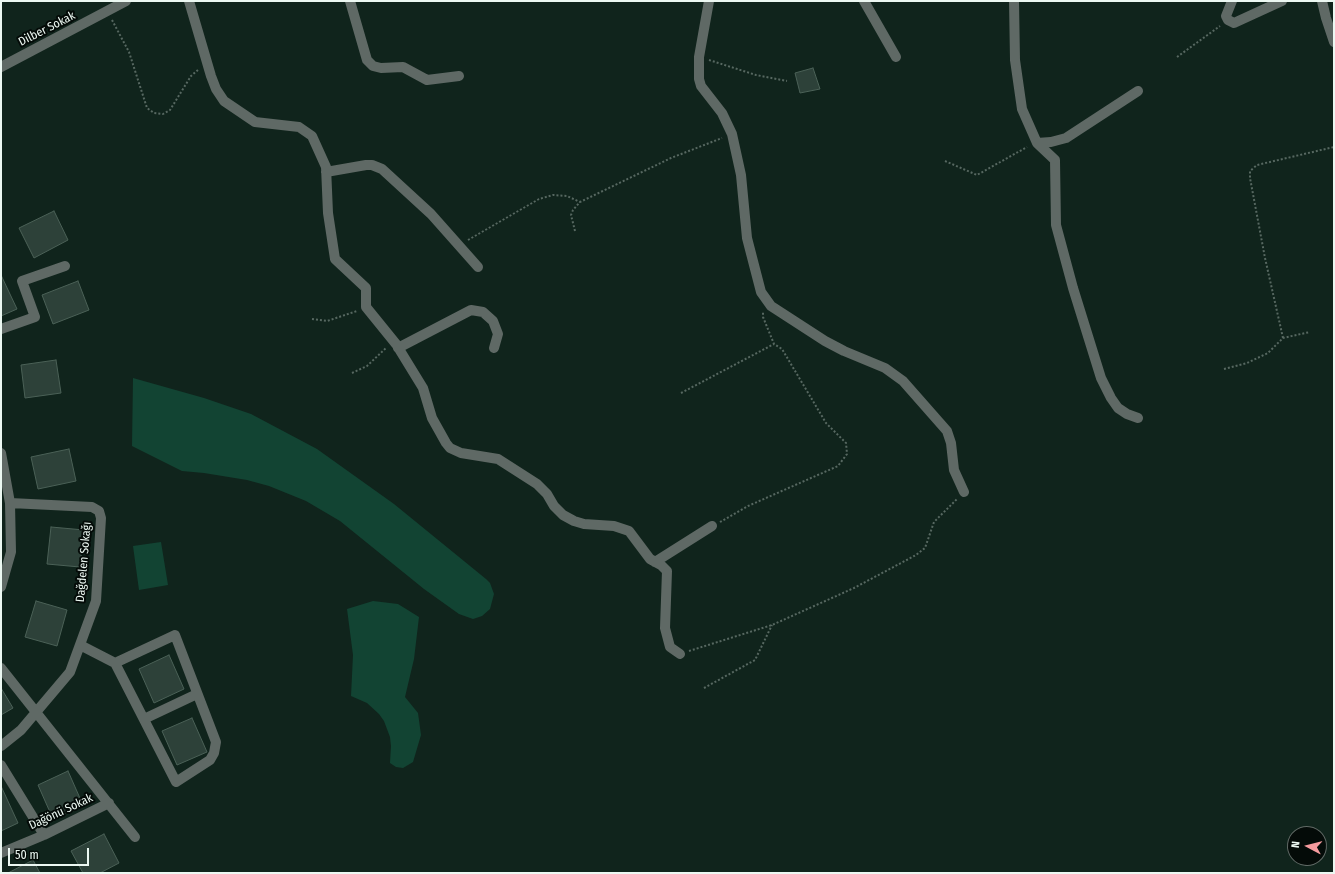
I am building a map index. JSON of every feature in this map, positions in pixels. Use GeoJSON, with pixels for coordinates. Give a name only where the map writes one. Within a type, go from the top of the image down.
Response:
{"type":"FeatureCollection","features":[{"type":"Feature","properties":{"kind":"street","name":"Dilber Sokak"},"geometry":{"type":"LineString","coordinates":[[1,67],[126,1]]}},
{"type":"Feature","properties":{"kind":"street"},"geometry":{"type":"LineString","coordinates":[[189,1],[216,89],[224,101],[255,122],[299,127],[306,131],[316,144],[326,167],[328,213],[335,259],[366,288],[366,307],[397,346],[423,388],[432,418],[450,448],[460,453],[498,459],[537,484],[547,494],[554,506],[563,515],[574,521],[584,524],[614,526],[629,532],[650,559],[661,565],[667,571],[665,628],[670,647],[680,654]]}},
{"type":"Feature","properties":{"kind":"street"},"geometry":{"type":"LineString","coordinates":[[350,1],[367,60],[373,66],[381,68],[403,67],[428,80],[459,76]]}},
{"type":"Feature","properties":{"kind":"street"},"geometry":{"type":"LineString","coordinates":[[709,1],[699,57],[698,72],[701,86],[722,113],[732,134],[741,174],[745,227],[759,287],[767,302],[835,347],[885,368],[903,381],[947,431],[951,444],[954,470],[964,492]]}},
{"type":"Feature","properties":{"kind":"street"},"geometry":{"type":"LineString","coordinates":[[864,1],[896,57]]}},
{"type":"Feature","properties":{"kind":"street"},"geometry":{"type":"LineString","coordinates":[[1014,1],[1015,60],[1022,109],[1037,143],[1055,160],[1056,225],[1073,288],[1101,378],[1118,408],[1127,414],[1138,418]]}},
{"type":"Feature","properties":{"kind":"street"},"geometry":{"type":"LineString","coordinates":[[1232,1],[1226,14],[1228,20],[1232,23],[1236,23],[1282,1]]}},
{"type":"Feature","properties":{"kind":"street"},"geometry":{"type":"LineString","coordinates":[[1322,1],[1334,42]]}},
{"type":"Feature","properties":{"kind":"street"},"geometry":{"type":"LineString","coordinates":[[1037,143],[1051,142],[1066,138],[1138,90]]}},
{"type":"Feature","properties":{"kind":"street"},"geometry":{"type":"LineString","coordinates":[[326,172],[366,165],[372,165],[382,169],[431,214],[478,267]]}},
{"type":"Feature","properties":{"kind":"street"},"geometry":{"type":"LineString","coordinates":[[1,329],[34,317],[22,281],[65,266]]}},
{"type":"Feature","properties":{"kind":"street"},"geometry":{"type":"LineString","coordinates":[[397,346],[471,310],[483,312],[493,321],[498,334],[494,348]]}},
{"type":"Feature","properties":{"kind":"street"},"geometry":{"type":"LineString","coordinates":[[1,453],[10,503],[11,552],[1,587]]}},
{"type":"Feature","properties":{"kind":"street","name":"Dağdelen Sokağı"},"geometry":{"type":"LineString","coordinates":[[1,746],[21,730],[70,672],[96,601],[100,514],[92,507],[10,503]]}},
{"type":"Feature","properties":{"kind":"street"},"geometry":{"type":"LineString","coordinates":[[656,562],[712,526]]}},
{"type":"Feature","properties":{"kind":"street"},"geometry":{"type":"LineString","coordinates":[[80,645],[115,663],[176,782],[210,760],[216,742],[175,636],[115,663]]}},
{"type":"Feature","properties":{"kind":"street"},"geometry":{"type":"LineString","coordinates":[[1,668],[37,711],[135,837]]}},
{"type":"Feature","properties":{"kind":"street"},"geometry":{"type":"LineString","coordinates":[[144,719],[197,694]]}},
{"type":"Feature","properties":{"kind":"street"},"geometry":{"type":"LineString","coordinates":[[1,765],[44,835]]}},
{"type":"Feature","properties":{"kind":"street","name":"Dağönü Sokak"},"geometry":{"type":"LineString","coordinates":[[1,853],[44,835],[109,803]]}},
{"type":"Feature","properties":{"kind":"path"},"geometry":{"type":"LineString","coordinates":[[107,12],[129,52],[147,108],[154,113],[163,114],[170,110],[190,76],[207,61]]}},
{"type":"Feature","properties":{"kind":"path"},"geometry":{"type":"LineString","coordinates":[[1177,57],[1228,20]]}},
{"type":"Feature","properties":{"kind":"path"},"geometry":{"type":"LineString","coordinates":[[699,57],[716,61],[756,75],[787,81]]}},
{"type":"Feature","properties":{"kind":"path"},"geometry":{"type":"LineString","coordinates":[[575,230],[571,215],[573,210],[580,202],[671,158],[732,134]]}},
{"type":"Feature","properties":{"kind":"path"},"geometry":{"type":"LineString","coordinates":[[945,161],[977,175],[1009,156],[1037,143]]}},
{"type":"Feature","properties":{"kind":"path"},"geometry":{"type":"LineString","coordinates":[[1283,338],[1265,258],[1250,171],[1257,165],[1334,147]]}},
{"type":"Feature","properties":{"kind":"path"},"geometry":{"type":"LineString","coordinates":[[459,246],[539,199],[553,195],[567,196],[580,202]]}},
{"type":"Feature","properties":{"kind":"path"},"geometry":{"type":"LineString","coordinates":[[712,526],[748,506],[838,466],[847,454],[846,443],[826,423],[782,349],[774,344],[763,317],[763,310],[767,302]]}},
{"type":"Feature","properties":{"kind":"path"},"geometry":{"type":"LineString","coordinates":[[312,318],[327,321],[347,316],[366,307]]}},
{"type":"Feature","properties":{"kind":"path"},"geometry":{"type":"LineString","coordinates":[[1224,369],[1247,363],[1268,353],[1283,338],[1310,332]]}},
{"type":"Feature","properties":{"kind":"path"},"geometry":{"type":"LineString","coordinates":[[681,393],[774,344]]}},
{"type":"Feature","properties":{"kind":"path"},"geometry":{"type":"LineString","coordinates":[[352,373],[367,366],[384,349],[397,346]]}},
{"type":"Feature","properties":{"kind":"path"},"geometry":{"type":"LineString","coordinates":[[680,654],[772,625],[854,588],[921,552],[928,543],[934,522],[964,492]]}},
{"type":"Feature","properties":{"kind":"path"},"geometry":{"type":"LineString","coordinates":[[704,688],[755,660],[772,625]]}},
{"type":"Feature","properties":{"kind":"green space"},"geometry":{"type":"Polygon","coordinates":[[[133,378],[204,398],[251,414],[317,449],[394,504],[486,579],[490,583],[494,594],[490,609],[482,616],[473,619],[459,614],[424,589],[340,521],[306,501],[269,486],[247,480],[182,471],[132,446],[133,378]]]}},
{"type":"Feature","properties":{"kind":"green space"},"geometry":{"type":"Polygon","coordinates":[[[161,542],[168,585],[139,590],[133,546],[161,542]]]}},
{"type":"Feature","properties":{"kind":"green space"},"geometry":{"type":"Polygon","coordinates":[[[373,601],[398,604],[419,617],[414,659],[405,697],[418,713],[421,735],[413,762],[403,768],[396,767],[390,763],[390,737],[384,721],[379,714],[367,703],[351,696],[353,655],[347,609],[373,601]]]}},
{"type":"Feature","properties":{"kind":"building"},"geometry":{"type":"Polygon","coordinates":[[[813,68],[820,89],[800,93],[795,73],[813,68]]]}},
{"type":"Feature","properties":{"kind":"building"},"geometry":{"type":"Polygon","coordinates":[[[54,211],[68,240],[34,258],[19,228],[54,211]]]}},
{"type":"Feature","properties":{"kind":"building"},"geometry":{"type":"Polygon","coordinates":[[[1,275],[17,309],[1,316],[1,275]]]}},
{"type":"Feature","properties":{"kind":"building"},"geometry":{"type":"Polygon","coordinates":[[[78,281],[89,310],[53,324],[42,295],[78,281]]]}},
{"type":"Feature","properties":{"kind":"building"},"geometry":{"type":"Polygon","coordinates":[[[56,360],[61,393],[25,398],[21,365],[56,360]]]}},
{"type":"Feature","properties":{"kind":"building"},"geometry":{"type":"Polygon","coordinates":[[[69,449],[76,481],[38,489],[31,457],[69,449]]]}},
{"type":"Feature","properties":{"kind":"building"},"geometry":{"type":"Polygon","coordinates":[[[51,527],[84,530],[80,567],[47,564],[51,527]]]}},
{"type":"Feature","properties":{"kind":"building"},"geometry":{"type":"Polygon","coordinates":[[[36,601],[67,610],[57,646],[25,637],[36,601]]]}},
{"type":"Feature","properties":{"kind":"building"},"geometry":{"type":"Polygon","coordinates":[[[169,655],[184,689],[154,703],[139,669],[169,655]]]}},
{"type":"Feature","properties":{"kind":"building"},"geometry":{"type":"Polygon","coordinates":[[[1,688],[13,708],[1,715],[1,688]]]}},
{"type":"Feature","properties":{"kind":"building"},"geometry":{"type":"Polygon","coordinates":[[[192,718],[207,752],[177,765],[162,731],[192,718]]]}},
{"type":"Feature","properties":{"kind":"building"},"geometry":{"type":"Polygon","coordinates":[[[68,771],[83,805],[53,819],[38,785],[68,771]]]}},
{"type":"Feature","properties":{"kind":"building"},"geometry":{"type":"Polygon","coordinates":[[[1,786],[18,823],[1,831],[1,786]]]}},
{"type":"Feature","properties":{"kind":"building"},"geometry":{"type":"Polygon","coordinates":[[[104,834],[119,863],[100,873],[83,873],[71,851],[104,834]]]}},
{"type":"Feature","properties":{"kind":"building"},"geometry":{"type":"Polygon","coordinates":[[[33,860],[40,873],[8,873],[33,860]]]}}]}
